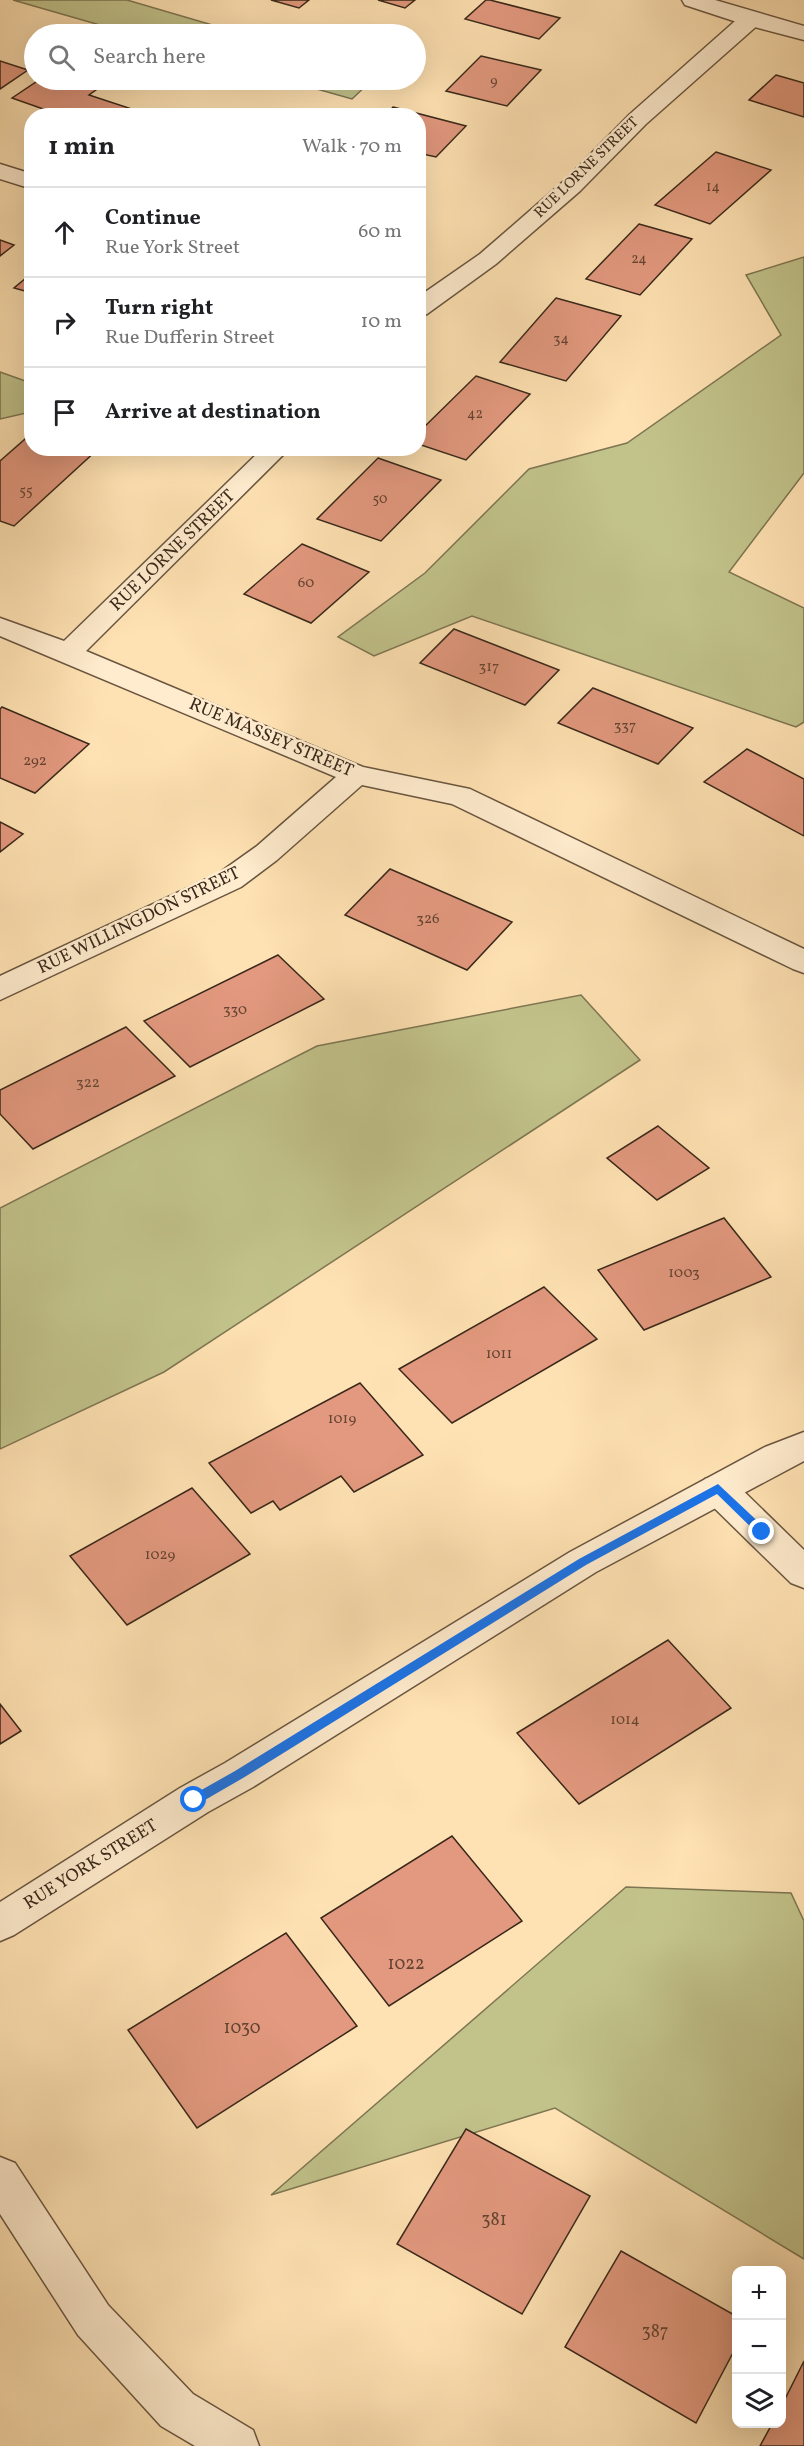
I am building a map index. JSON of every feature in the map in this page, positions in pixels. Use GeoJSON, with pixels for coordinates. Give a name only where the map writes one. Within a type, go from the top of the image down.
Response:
{"type":"FeatureCollection","features":[{"type":"Feature","properties":{"kind":"street"},"geometry":{"type":"LineString","coordinates":[[693,0],[804,33]]}},
{"type":"Feature","properties":{"kind":"street","name":"RUE LORNE STREET"},"geometry":{"type":"LineString","coordinates":[[426,303],[488,259],[572,186],[638,120],[751,19]]}},
{"type":"Feature","properties":{"kind":"street"},"geometry":{"type":"LineString","coordinates":[[0,171],[24,179]]}},
{"type":"Feature","properties":{"kind":"street","name":"RUE LORNE STREET"},"geometry":{"type":"LineString","coordinates":[[68,653],[270,456]]}},
{"type":"Feature","properties":{"kind":"street","name":"RUE MASSEY STREET"},"geometry":{"type":"LineString","coordinates":[[0,626],[356,775],[460,796],[804,962]]}},
{"type":"Feature","properties":{"kind":"street","name":"RUE WILLINGDON STREET"},"geometry":{"type":"LineString","coordinates":[[0,989],[230,880],[267,853],[356,775]]}},
{"type":"Feature","properties":{"kind":"street","name":"RUE YORK STREET"},"geometry":{"type":"LineString","coordinates":[[0,1923],[194,1800],[583,1562],[777,1457],[804,1446]]}},
{"type":"Feature","properties":{"kind":"street"},"geometry":{"type":"LineString","coordinates":[[718,1489],[804,1573]]}},
{"type":"Feature","properties":{"kind":"street"},"geometry":{"type":"LineString","coordinates":[[0,2177],[93,2320],[177,2410],[237,2446]]}},
{"type":"Feature","properties":{"kind":"green space"},"geometry":{"type":"Polygon","coordinates":[[[13,0],[127,0],[209,24],[96,24],[13,0]]]}},
{"type":"Feature","properties":{"kind":"green space"},"geometry":{"type":"Polygon","coordinates":[[[320,90],[361,90],[352,99],[320,90]]]}},
{"type":"Feature","properties":{"kind":"green space"},"geometry":{"type":"Polygon","coordinates":[[[804,257],[804,473],[729,572],[804,608],[804,722],[796,727],[472,616],[374,656],[338,637],[425,573],[529,469],[627,443],[781,335],[746,275],[804,257]]]}},
{"type":"Feature","properties":{"kind":"green space"},"geometry":{"type":"Polygon","coordinates":[[[0,372],[24,381],[24,414],[0,419],[0,372]]]}},
{"type":"Feature","properties":{"kind":"green space"},"geometry":{"type":"Polygon","coordinates":[[[581,995],[640,1060],[164,1372],[0,1449],[0,1208],[317,1046],[581,995]]]}},
{"type":"Feature","properties":{"kind":"green space"},"geometry":{"type":"Polygon","coordinates":[[[626,1887],[791,1893],[804,1921],[804,2259],[555,2108],[271,2195],[626,1887]]]}},
{"type":"Feature","properties":{"kind":"building"},"geometry":{"type":"Polygon","coordinates":[[[271,0],[309,0],[299,8],[271,0]]]}},
{"type":"Feature","properties":{"kind":"building"},"geometry":{"type":"Polygon","coordinates":[[[378,0],[415,0],[405,8],[378,0]]]}},
{"type":"Feature","properties":{"kind":"building"},"geometry":{"type":"Polygon","coordinates":[[[486,0],[560,18],[539,39],[465,19],[486,0]]]}},
{"type":"Feature","properties":{"kind":"building"},"geometry":{"type":"Polygon","coordinates":[[[481,56],[541,70],[507,106],[446,91],[481,56]]]}},
{"type":"Feature","properties":{"kind":"building"},"geometry":{"type":"Polygon","coordinates":[[[0,61],[24,69],[24,73],[0,89],[0,61]]]}},
{"type":"Feature","properties":{"kind":"building"},"geometry":{"type":"Polygon","coordinates":[[[776,75],[804,83],[804,117],[749,100],[776,75]]]}},
{"type":"Feature","properties":{"kind":"building"},"geometry":{"type":"Polygon","coordinates":[[[24,90],[96,90],[89,95],[129,108],[40,108],[12,98],[24,90]]]}},
{"type":"Feature","properties":{"kind":"building"},"geometry":{"type":"Polygon","coordinates":[[[426,116],[466,126],[436,157],[426,155],[426,116]]]}},
{"type":"Feature","properties":{"kind":"building"},"geometry":{"type":"Polygon","coordinates":[[[716,152],[771,170],[710,224],[655,205],[716,152]]]}},
{"type":"Feature","properties":{"kind":"building"},"geometry":{"type":"Polygon","coordinates":[[[639,224],[692,239],[640,295],[586,279],[639,224]]]}},
{"type":"Feature","properties":{"kind":"building"},"geometry":{"type":"Polygon","coordinates":[[[0,240],[14,245],[0,256],[0,240]]]}},
{"type":"Feature","properties":{"kind":"building"},"geometry":{"type":"Polygon","coordinates":[[[24,280],[24,291],[14,288],[24,280]]]}},
{"type":"Feature","properties":{"kind":"building"},"geometry":{"type":"Polygon","coordinates":[[[556,298],[621,316],[566,381],[500,362],[556,298]]]}},
{"type":"Feature","properties":{"kind":"building"},"geometry":{"type":"Polygon","coordinates":[[[476,376],[530,394],[466,460],[426,447],[426,425],[476,376]]]}},
{"type":"Feature","properties":{"kind":"building"},"geometry":{"type":"Polygon","coordinates":[[[24,440],[24,456],[90,456],[14,526],[0,521],[0,461],[24,440]]]}},
{"type":"Feature","properties":{"kind":"building"},"geometry":{"type":"Polygon","coordinates":[[[378,458],[441,480],[381,541],[317,519],[378,458]]]}},
{"type":"Feature","properties":{"kind":"building"},"geometry":{"type":"Polygon","coordinates":[[[302,544],[369,572],[311,623],[244,594],[302,544]]]}},
{"type":"Feature","properties":{"kind":"building"},"geometry":{"type":"Polygon","coordinates":[[[454,629],[559,670],[525,705],[420,663],[454,629]]]}},
{"type":"Feature","properties":{"kind":"building"},"geometry":{"type":"Polygon","coordinates":[[[593,688],[693,728],[658,764],[558,723],[593,688]]]}},
{"type":"Feature","properties":{"kind":"building"},"geometry":{"type":"Polygon","coordinates":[[[2,707],[89,744],[35,793],[0,778],[0,709],[2,707]]]}},
{"type":"Feature","properties":{"kind":"building"},"geometry":{"type":"Polygon","coordinates":[[[747,749],[804,779],[804,836],[704,782],[747,749]]]}},
{"type":"Feature","properties":{"kind":"building"},"geometry":{"type":"Polygon","coordinates":[[[0,822],[23,834],[0,852],[0,822]]]}},
{"type":"Feature","properties":{"kind":"building"},"geometry":{"type":"Polygon","coordinates":[[[390,869],[512,922],[467,970],[345,915],[390,869]]]}},
{"type":"Feature","properties":{"kind":"building"},"geometry":{"type":"Polygon","coordinates":[[[278,955],[324,999],[190,1067],[144,1021],[278,955]]]}},
{"type":"Feature","properties":{"kind":"building"},"geometry":{"type":"Polygon","coordinates":[[[126,1027],[175,1076],[33,1149],[0,1114],[0,1090],[126,1027]]]}},
{"type":"Feature","properties":{"kind":"building"},"geometry":{"type":"Polygon","coordinates":[[[658,1126],[709,1168],[657,1200],[607,1158],[658,1126]]]}},
{"type":"Feature","properties":{"kind":"building"},"geometry":{"type":"Polygon","coordinates":[[[724,1218],[771,1277],[644,1330],[598,1270],[724,1218]]]}},
{"type":"Feature","properties":{"kind":"building"},"geometry":{"type":"Polygon","coordinates":[[[544,1287],[597,1339],[452,1423],[399,1369],[544,1287]]]}},
{"type":"Feature","properties":{"kind":"building"},"geometry":{"type":"Polygon","coordinates":[[[360,1383],[423,1455],[354,1492],[341,1476],[280,1510],[273,1501],[251,1513],[209,1463],[360,1383]]]}},
{"type":"Feature","properties":{"kind":"building"},"geometry":{"type":"Polygon","coordinates":[[[192,1488],[250,1554],[127,1625],[70,1556],[192,1488]]]}},
{"type":"Feature","properties":{"kind":"building"},"geometry":{"type":"Polygon","coordinates":[[[668,1640],[731,1708],[579,1804],[517,1733],[668,1640]]]}},
{"type":"Feature","properties":{"kind":"building"},"geometry":{"type":"Polygon","coordinates":[[[0,1704],[21,1731],[0,1744],[0,1704]]]}},
{"type":"Feature","properties":{"kind":"building"},"geometry":{"type":"Polygon","coordinates":[[[452,1836],[522,1921],[389,2006],[321,1918],[452,1836]]]}},
{"type":"Feature","properties":{"kind":"building"},"geometry":{"type":"Polygon","coordinates":[[[286,1933],[357,2026],[197,2128],[128,2030],[286,1933]]]}},
{"type":"Feature","properties":{"kind":"building"},"geometry":{"type":"Polygon","coordinates":[[[466,2129],[590,2196],[522,2314],[397,2244],[466,2129]]]}},
{"type":"Feature","properties":{"kind":"building"},"geometry":{"type":"Polygon","coordinates":[[[621,2251],[732,2314],[732,2355],[696,2423],[565,2347],[621,2251]]]}},
{"type":"Feature","properties":{"kind":"building"},"geometry":{"type":"Polygon","coordinates":[[[804,2361],[804,2446],[760,2446],[770,2428],[786,2428],[786,2397],[804,2361]]]}},
{"type":"Feature","properties":{"kind":"route"},"geometry":{"type":"LineString","coordinates":[[194,1800],[583,1562],[718,1489],[762,1532]]}}]}
